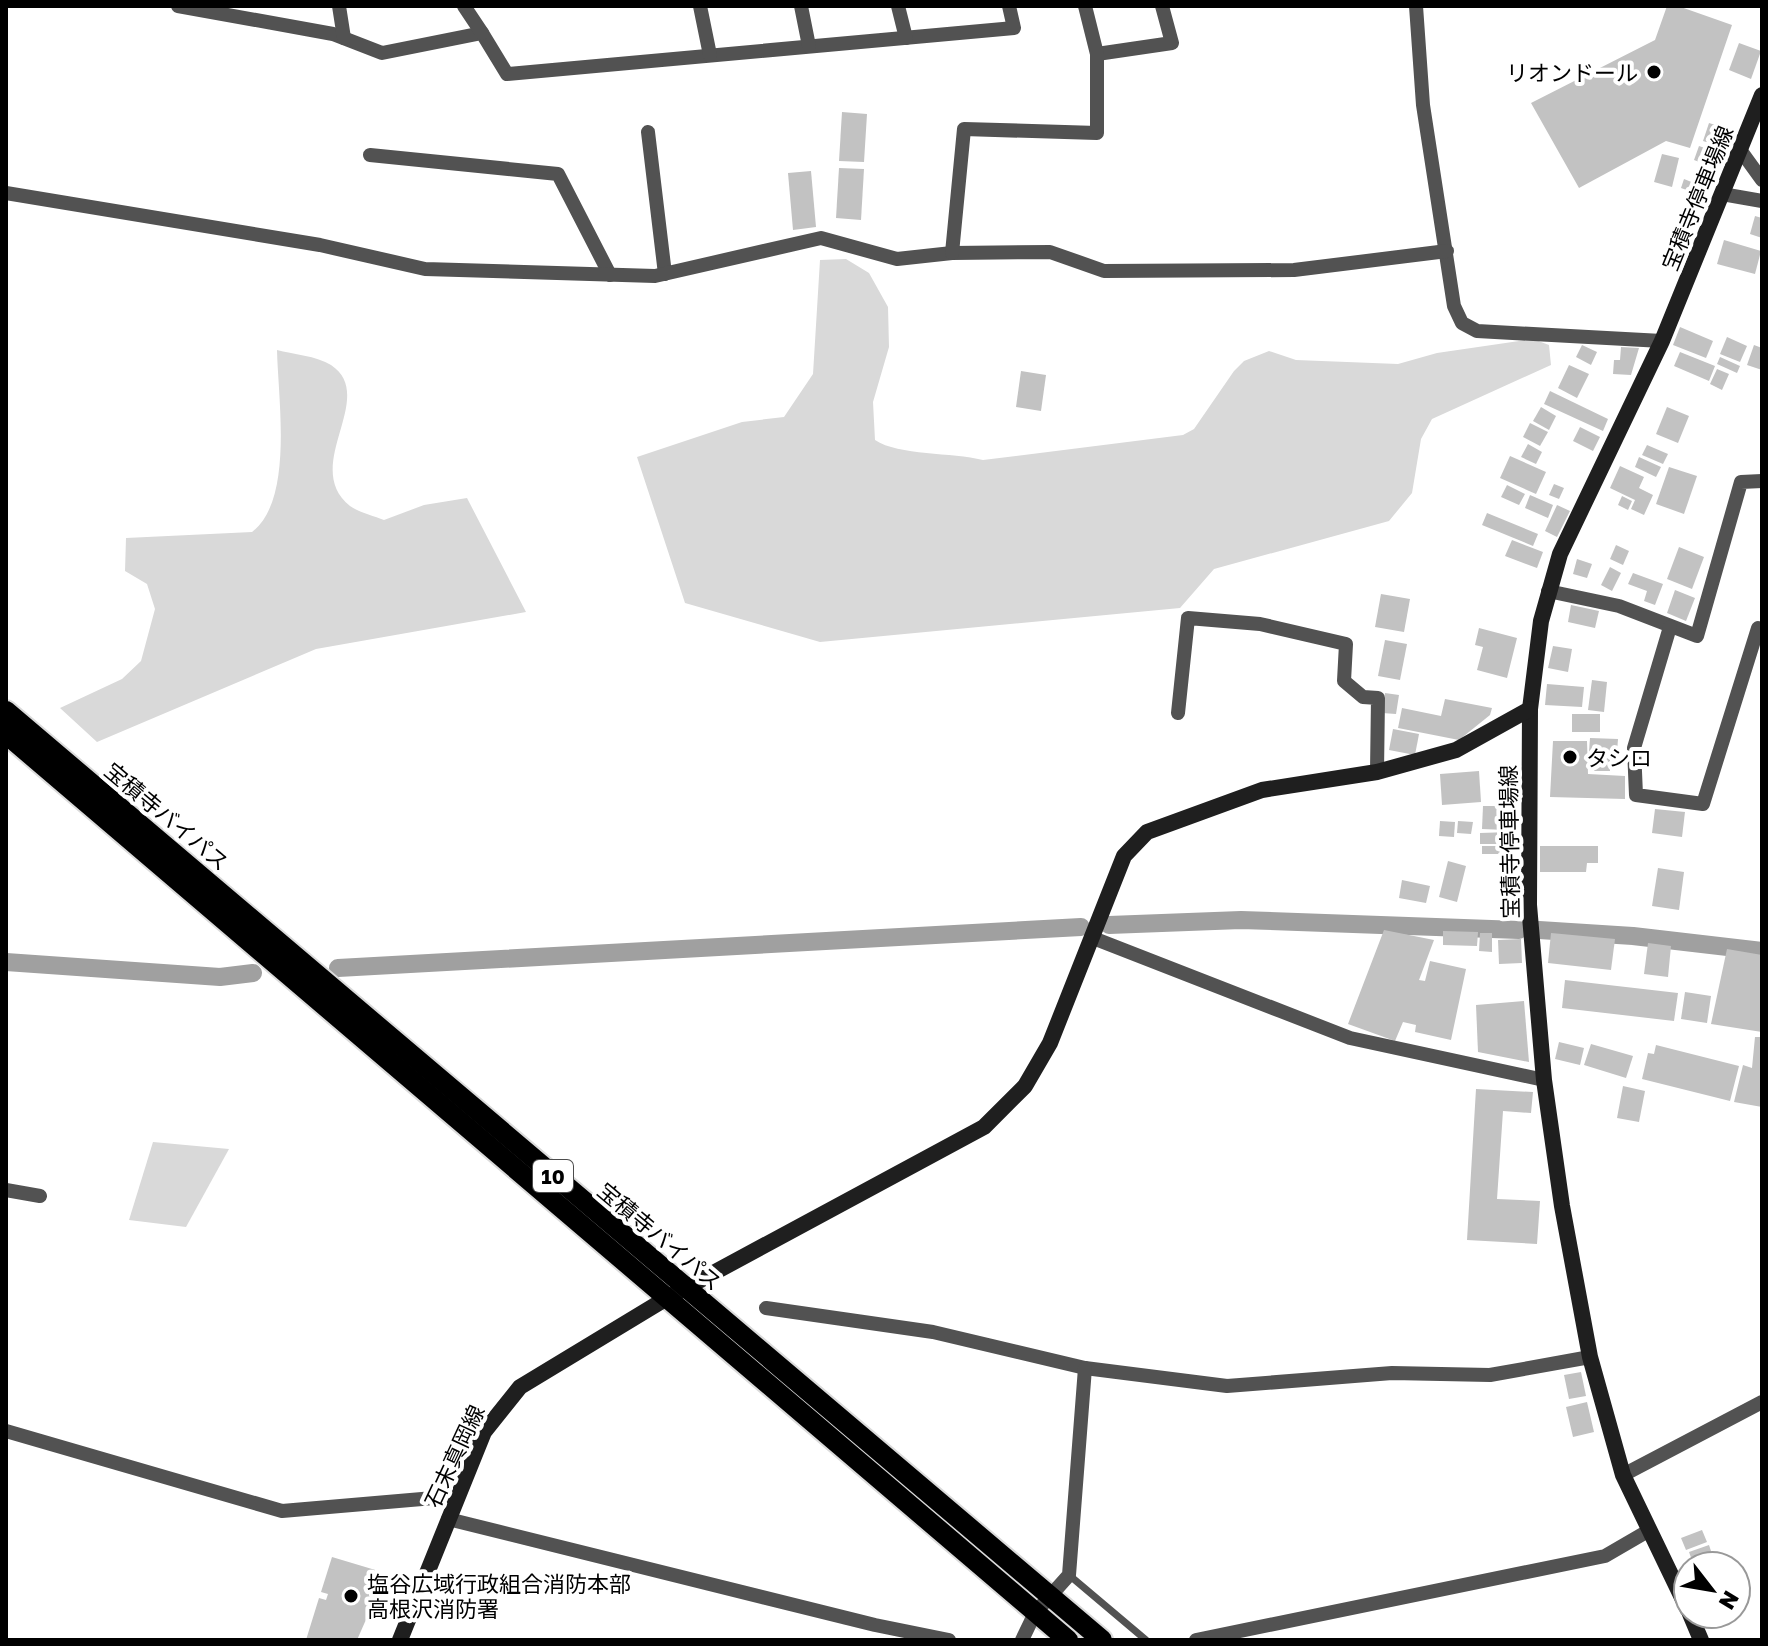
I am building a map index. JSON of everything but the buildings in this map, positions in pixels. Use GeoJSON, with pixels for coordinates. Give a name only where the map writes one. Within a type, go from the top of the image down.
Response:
{"type":"FeatureCollection","features":[{"type":"Feature","properties":{"kind":"main road","name":"宝積寺停車場線"},"geometry":{"type":"LineString","coordinates":[[1672,1578],[1623,1475],[1590,1357],[1562,1206],[1544,1080],[1529,905],[1530,709],[1533,665],[1548,591],[1560,554],[1662,341],[1762,95]]}},
{"type":"Feature","properties":{"kind":"main road","name":"石末真岡線"},"geometry":{"type":"LineString","coordinates":[[400,1640],[484,1432],[520,1387],[667,1298],[984,1127],[1025,1086],[1038,1064],[1093,938],[1124,856],[1147,832],[1262,790],[1377,772],[1456,750],[1530,709]]}},
{"type":"Feature","properties":{"kind":"main road","name":"宝積寺バイパス"},"geometry":{"type":"LineString","coordinates":[[6,711],[686,1289],[1042,1604],[1068,1640]]}},
{"type":"Feature","properties":{"kind":"main road","name":"宝積寺バイパス"},"geometry":{"type":"LineString","coordinates":[[6,734],[667,1298],[1042,1604],[1102,1640]]}},
{"type":"Feature","properties":{"kind":"street"},"geometry":{"type":"LineString","coordinates":[[178,6],[344,38],[382,53],[482,33]]}},
{"type":"Feature","properties":{"kind":"street"},"geometry":{"type":"LineString","coordinates":[[264,6],[267,23]]}},
{"type":"Feature","properties":{"kind":"street"},"geometry":{"type":"LineString","coordinates":[[339,6],[344,38]]}},
{"type":"Feature","properties":{"kind":"street"},"geometry":{"type":"LineString","coordinates":[[464,6],[507,74],[1014,28],[1009,6]]}},
{"type":"Feature","properties":{"kind":"street"},"geometry":{"type":"LineString","coordinates":[[700,6],[710,55]]}},
{"type":"Feature","properties":{"kind":"street"},"geometry":{"type":"LineString","coordinates":[[801,6],[809,46]]}},
{"type":"Feature","properties":{"kind":"street"},"geometry":{"type":"LineString","coordinates":[[898,6],[906,38]]}},
{"type":"Feature","properties":{"kind":"street"},"geometry":{"type":"LineString","coordinates":[[952,253],[964,129],[1097,133],[1097,54],[1085,6]]}},
{"type":"Feature","properties":{"kind":"street"},"geometry":{"type":"LineString","coordinates":[[1097,54],[1172,43],[1162,6]]}},
{"type":"Feature","properties":{"kind":"street"},"geometry":{"type":"LineString","coordinates":[[1416,6],[1423,105],[1454,306],[1462,323],[1477,331],[1662,341]]}},
{"type":"Feature","properties":{"kind":"street"},"geometry":{"type":"LineString","coordinates":[[648,132],[665,274]]}},
{"type":"Feature","properties":{"kind":"street"},"geometry":{"type":"LineString","coordinates":[[1741,151],[1762,180]]}},
{"type":"Feature","properties":{"kind":"street"},"geometry":{"type":"LineString","coordinates":[[370,155],[558,174],[610,275]]}},
{"type":"Feature","properties":{"kind":"street"},"geometry":{"type":"LineString","coordinates":[[6,193],[320,245],[425,269],[665,274],[821,238],[897,259],[952,253],[1050,252],[1104,271],[1294,270],[1447,251]]}},
{"type":"Feature","properties":{"kind":"street"},"geometry":{"type":"LineString","coordinates":[[1722,194],[1762,201]]}},
{"type":"Feature","properties":{"kind":"street"},"geometry":{"type":"LineString","coordinates":[[1548,591],[1619,606],[1697,636],[1741,482],[1762,481]]}},
{"type":"Feature","properties":{"kind":"street"},"geometry":{"type":"LineString","coordinates":[[1178,713],[1188,618],[1260,624],[1346,644],[1344,681],[1363,697],[1378,698],[1377,772]]}},
{"type":"Feature","properties":{"kind":"street"},"geometry":{"type":"LineString","coordinates":[[1670,627],[1634,748],[1636,795],[1703,804],[1758,628],[1762,629]]}},
{"type":"Feature","properties":{"kind":"street"},"geometry":{"type":"LineString","coordinates":[[1093,938],[1350,1038],[1544,1080]]}},
{"type":"Feature","properties":{"kind":"street"},"geometry":{"type":"LineString","coordinates":[[6,1190],[40,1196]]}},
{"type":"Feature","properties":{"kind":"street"},"geometry":{"type":"LineString","coordinates":[[766,1308],[933,1332],[1085,1368],[1227,1386],[1392,1373],[1490,1375],[1590,1357]]}},
{"type":"Feature","properties":{"kind":"street"},"geometry":{"type":"LineString","coordinates":[[1022,1640],[1042,1604],[1069,1575],[1085,1368]]}},
{"type":"Feature","properties":{"kind":"street"},"geometry":{"type":"LineString","coordinates":[[1623,1475],[1762,1402]]}},
{"type":"Feature","properties":{"kind":"street"},"geometry":{"type":"LineString","coordinates":[[6,1431],[282,1511],[457,1496]]}},
{"type":"Feature","properties":{"kind":"street"},"geometry":{"type":"LineString","coordinates":[[448,1519],[875,1625],[949,1640]]}},
{"type":"Feature","properties":{"kind":"street"},"geometry":{"type":"LineString","coordinates":[[1196,1640],[1605,1556],[1648,1531]]}},
{"type":"Feature","properties":{"kind":"lane"},"geometry":{"type":"LineString","coordinates":[[1069,1575],[1146,1640]]}},
{"type":"Feature","properties":{"kind":"shaded area"},"geometry":{"type":"Polygon","coordinates":[[[846,259],[869,273],[888,307],[889,347],[873,402],[875,440],[898,449],[983,460],[1183,435],[1194,429],[1244,361],[1269,351],[1296,360],[1398,364],[1437,353],[1533,339],[1549,345],[1551,365],[1432,419],[1421,439],[1412,493],[1389,521],[1214,569],[1180,608],[820,642],[685,603],[637,457],[742,422],[784,417],[813,374],[820,260],[846,259]]]}},
{"type":"Feature","properties":{"kind":"shaded area"},"geometry":{"type":"Polygon","coordinates":[[[277,350],[325,362],[344,379],[347,395],[345,413],[333,472],[337,490],[350,506],[384,520],[424,505],[467,498],[526,612],[316,649],[97,742],[60,708],[122,679],[141,661],[155,609],[147,584],[125,571],[126,538],[252,532],[265,517],[274,497],[281,447],[277,350]]]}},
{"type":"Feature","properties":{"kind":"shaded area"},"geometry":{"type":"Polygon","coordinates":[[[153,1142],[229,1149],[186,1227],[129,1220],[153,1142]]]}},
{"type":"Feature","properties":{"kind":"waterway"},"geometry":{"type":"LineString","coordinates":[[1109,925],[1241,920],[1519,930]]}},
{"type":"Feature","properties":{"kind":"waterway"},"geometry":{"type":"LineString","coordinates":[[338,968],[1081,927]]}},
{"type":"Feature","properties":{"kind":"waterway"},"geometry":{"type":"LineString","coordinates":[[1539,930],[1633,936],[1762,951]]}},
{"type":"Feature","properties":{"kind":"waterway"},"geometry":{"type":"LineString","coordinates":[[6,962],[220,977],[253,973]]}},
{"type":"Feature","properties":{"kind":"place","name":"リオンドール"},"geometry":{"type":"Point","coordinates":[1654,72]}},
{"type":"Feature","properties":{"kind":"place","name":"タシロ"},"geometry":{"type":"Point","coordinates":[1570,757]}},
{"type":"Feature","properties":{"kind":"place","name":"塩谷広域行政組合消防本部 高根沢消防署"},"geometry":{"type":"Point","coordinates":[351,1596]}}]}
